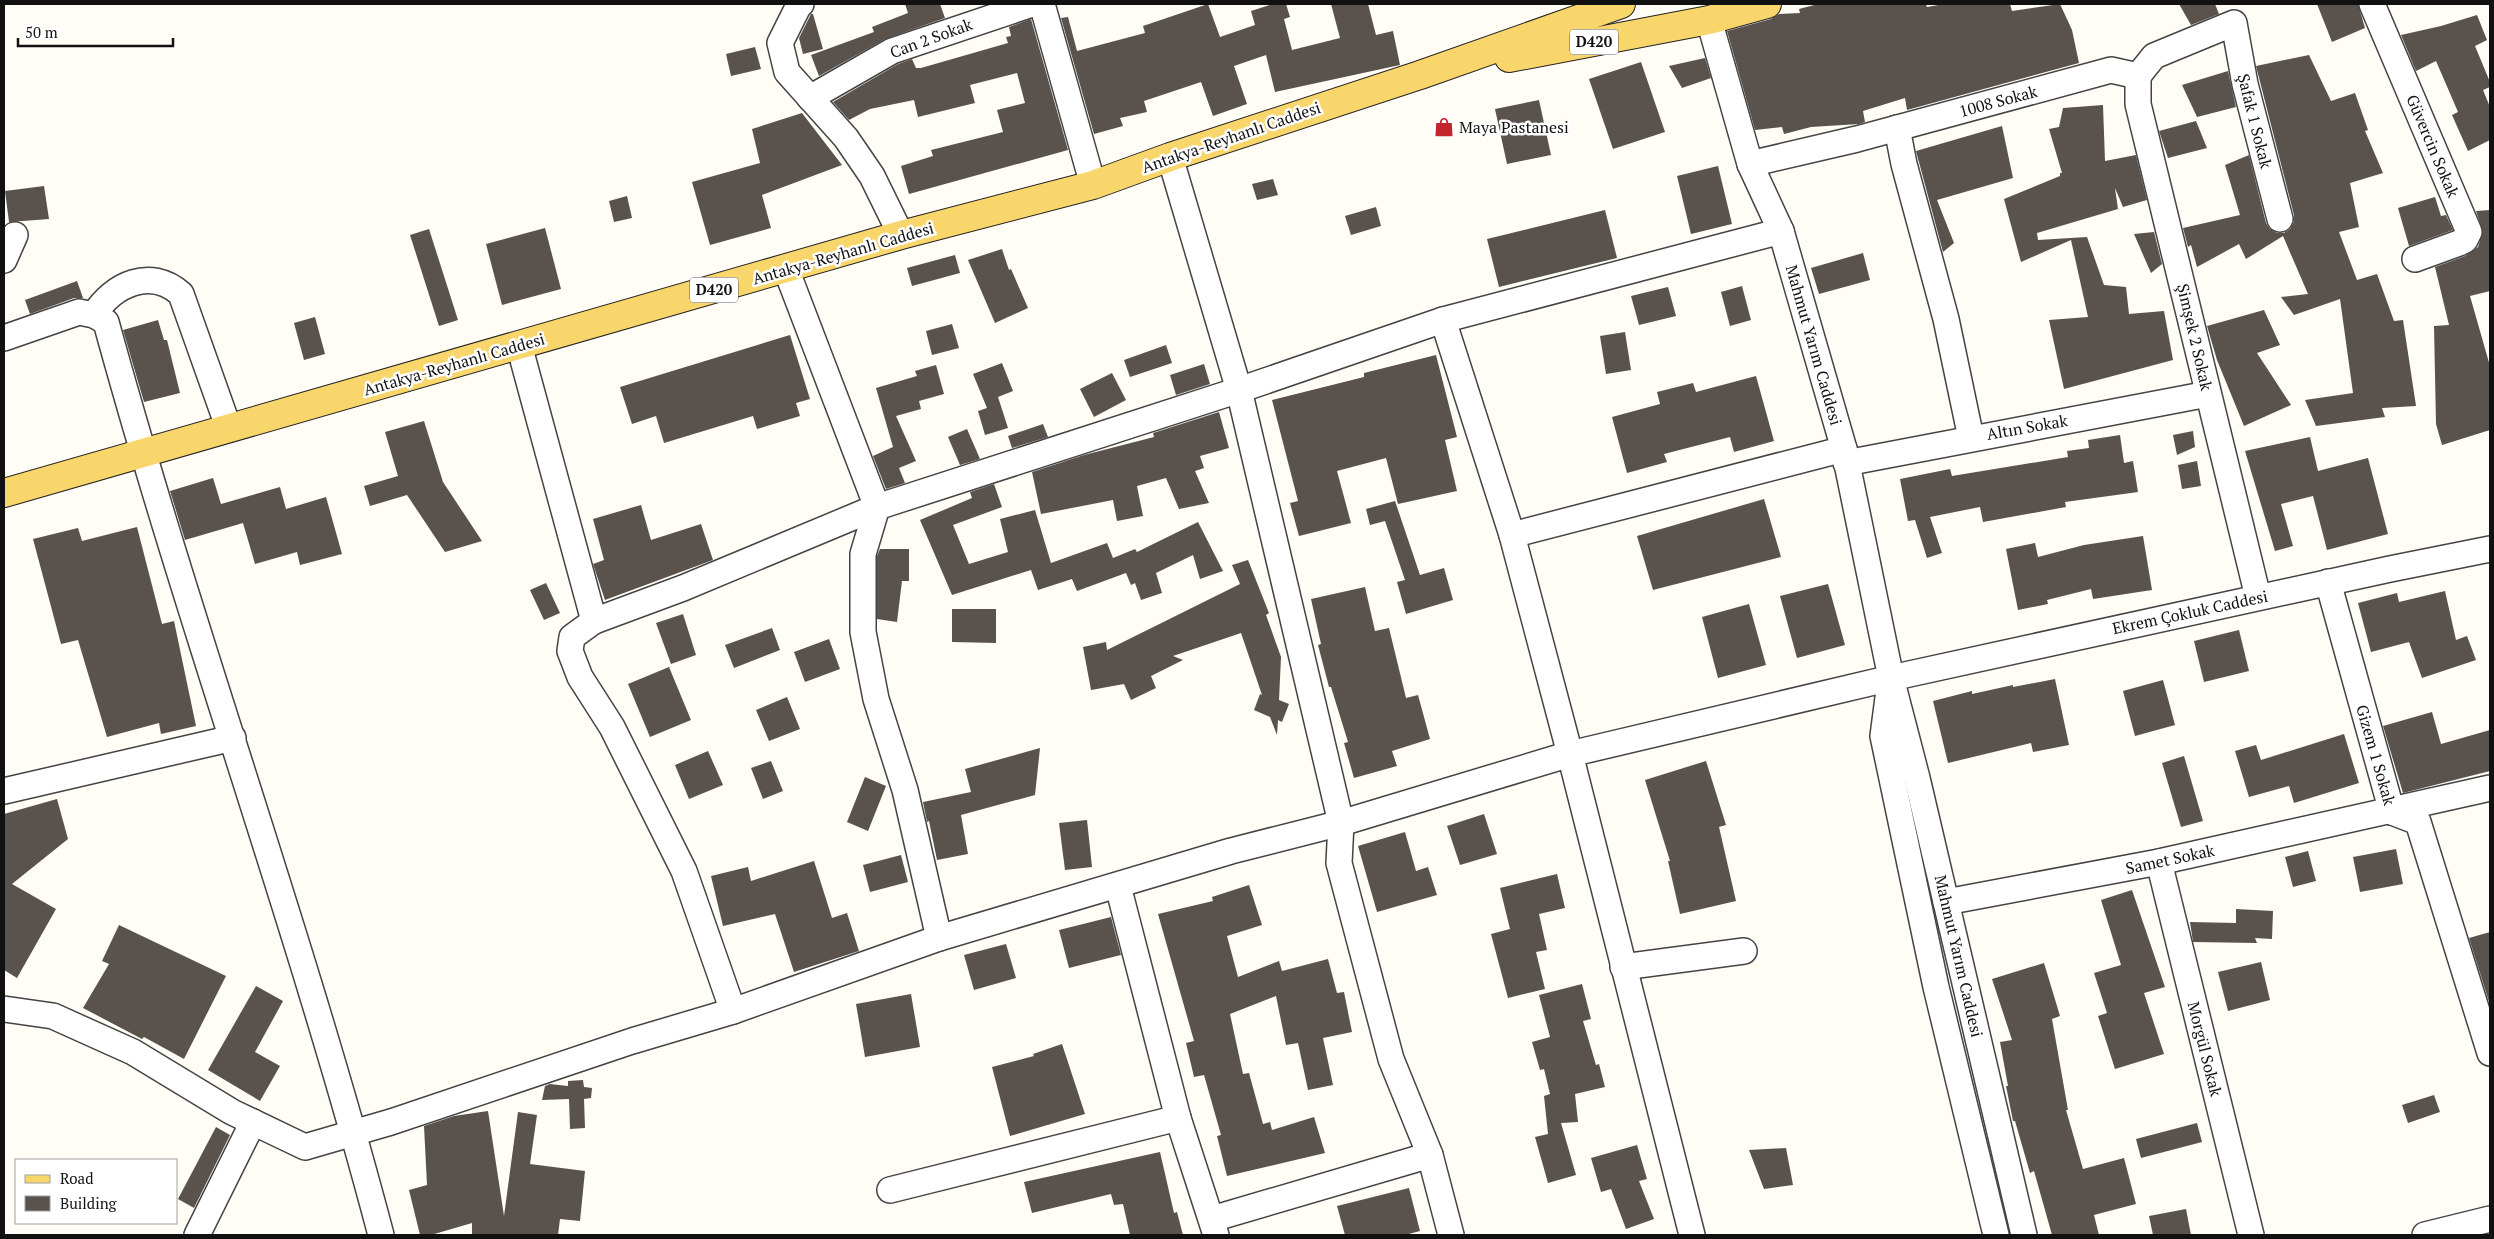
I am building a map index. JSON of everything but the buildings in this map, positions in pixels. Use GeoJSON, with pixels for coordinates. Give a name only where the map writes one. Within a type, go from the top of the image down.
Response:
{"type":"FeatureCollection","features":[{"type":"Feature","properties":{"kind":"main road","name":"Antakya-Reyhanlı Caddesi"},"geometry":{"type":"LineString","coordinates":[[4,492],[901,236],[1094,184],[1170,156],[1420,75],[1621,4]]}},
{"type":"Feature","properties":{"kind":"main road","name":"Antakya-Reyhanlı Caddesi"},"geometry":{"type":"LineString","coordinates":[[1420,75],[1709,20],[1767,4]]}},
{"type":"Feature","properties":{"kind":"street"},"geometry":{"type":"LineString","coordinates":[[802,4],[798,7],[780,43],[787,72],[846,138],[872,176],[901,236]]}},
{"type":"Feature","properties":{"kind":"street","name":"Can 2 Sokak"},"geometry":{"type":"LineString","coordinates":[[810,98],[892,50],[1032,4]]}},
{"type":"Feature","properties":{"kind":"street"},"geometry":{"type":"LineString","coordinates":[[1042,4],[1094,184]]}},
{"type":"Feature","properties":{"kind":"street","name":"Güvercin Sokak"},"geometry":{"type":"LineString","coordinates":[[2372,4],[2469,232],[2465,240],[2415,259]]}},
{"type":"Feature","properties":{"kind":"street","name":"Mahmut Yarım Caddesi"},"geometry":{"type":"LineString","coordinates":[[1709,20],[1750,164],[1781,231],[1845,456],[1891,678],[2024,1235]]}},
{"type":"Feature","properties":{"kind":"street","name":"Şafak 1 Sokak"},"geometry":{"type":"LineString","coordinates":[[2138,76],[2154,56],[2234,23],[2244,84],[2280,218]]}},
{"type":"Feature","properties":{"kind":"street","name":"1008 Sokak"},"geometry":{"type":"LineString","coordinates":[[1750,164],[1811,151],[2111,70],[2138,76]]}},
{"type":"Feature","properties":{"kind":"street","name":"Şimşek 2 Sokak"},"geometry":{"type":"LineString","coordinates":[[2138,76],[2138,104],[2258,597]]}},
{"type":"Feature","properties":{"kind":"street"},"geometry":{"type":"LineString","coordinates":[[1897,128],[1904,164],[1946,319],[1971,438]]}},
{"type":"Feature","properties":{"kind":"street"},"geometry":{"type":"LineString","coordinates":[[1170,156],[1239,390],[1341,823],[1339,863],[1391,1059],[1430,1155],[1452,1235]]}},
{"type":"Feature","properties":{"kind":"street"},"geometry":{"type":"LineString","coordinates":[[733,1011],[684,871],[612,727],[580,677],[570,651],[572,637],[594,621],[683,588],[877,507],[1239,390],[1443,320],[1781,231]]}},
{"type":"Feature","properties":{"kind":"street"},"geometry":{"type":"LineString","coordinates":[[4,260],[15,235]]}},
{"type":"Feature","properties":{"kind":"street"},"geometry":{"type":"LineString","coordinates":[[786,269],[877,507],[862,554],[863,632],[876,699],[905,790],[939,938]]}},
{"type":"Feature","properties":{"kind":"street"},"geometry":{"type":"LineString","coordinates":[[94,315],[113,292],[148,279],[161,281],[181,294],[229,429]]}},
{"type":"Feature","properties":{"kind":"street"},"geometry":{"type":"LineString","coordinates":[[4,338],[79,312],[94,315],[106,322],[142,454],[233,738],[354,1132],[382,1235]]}},
{"type":"Feature","properties":{"kind":"street"},"geometry":{"type":"LineString","coordinates":[[1443,320],[1512,535],[1570,754],[1692,1235]]}},
{"type":"Feature","properties":{"kind":"street"},"geometry":{"type":"LineString","coordinates":[[519,345],[594,621]]}},
{"type":"Feature","properties":{"kind":"street","name":"Altın Sokak"},"geometry":{"type":"LineString","coordinates":[[1512,535],[1845,456],[1971,438],[2208,394]]}},
{"type":"Feature","properties":{"kind":"street","name":"Ekrem Çokluk Caddesi"},"geometry":{"type":"LineString","coordinates":[[4,1008],[52,1016],[133,1052],[232,1112],[305,1147],[632,1041],[733,1011],[939,938],[1231,851],[1341,823],[1570,754],[1891,678],[2258,597],[2490,549]]}},
{"type":"Feature","properties":{"kind":"street","name":"Gizem 1 Sokak"},"geometry":{"type":"LineString","coordinates":[[2328,582],[2392,812],[2418,822],[2490,1053]]}},
{"type":"Feature","properties":{"kind":"street","name":"Mahmut Yarım Caddesi"},"geometry":{"type":"LineString","coordinates":[[1891,678],[1883,736],[1936,987],[1996,1235]]}},
{"type":"Feature","properties":{"kind":"street"},"geometry":{"type":"LineString","coordinates":[[4,791],[233,738]]}},
{"type":"Feature","properties":{"kind":"street","name":"Samet Sokak"},"geometry":{"type":"LineString","coordinates":[[1946,902],[2159,862],[2392,812],[2490,788]]}},
{"type":"Feature","properties":{"kind":"street","name":"Morgül Sokak"},"geometry":{"type":"LineString","coordinates":[[2159,862],[2251,1235]]}},
{"type":"Feature","properties":{"kind":"street"},"geometry":{"type":"LineString","coordinates":[[1118,886],[1178,1118],[1214,1227],[1430,1155]]}},
{"type":"Feature","properties":{"kind":"street"},"geometry":{"type":"LineString","coordinates":[[1623,967],[1744,951]]}},
{"type":"Feature","properties":{"kind":"street"},"geometry":{"type":"LineString","coordinates":[[890,1190],[1178,1118]]}},
{"type":"Feature","properties":{"kind":"street"},"geometry":{"type":"LineString","coordinates":[[197,1235],[253,1122]]}},
{"type":"Feature","properties":{"kind":"street"},"geometry":{"type":"LineString","coordinates":[[2424,1235],[2490,1220]]}},
{"type":"Feature","properties":{"kind":"place","name":"Maya Pastanesi"},"geometry":{"type":"Point","coordinates":[1444,127]}}]}
